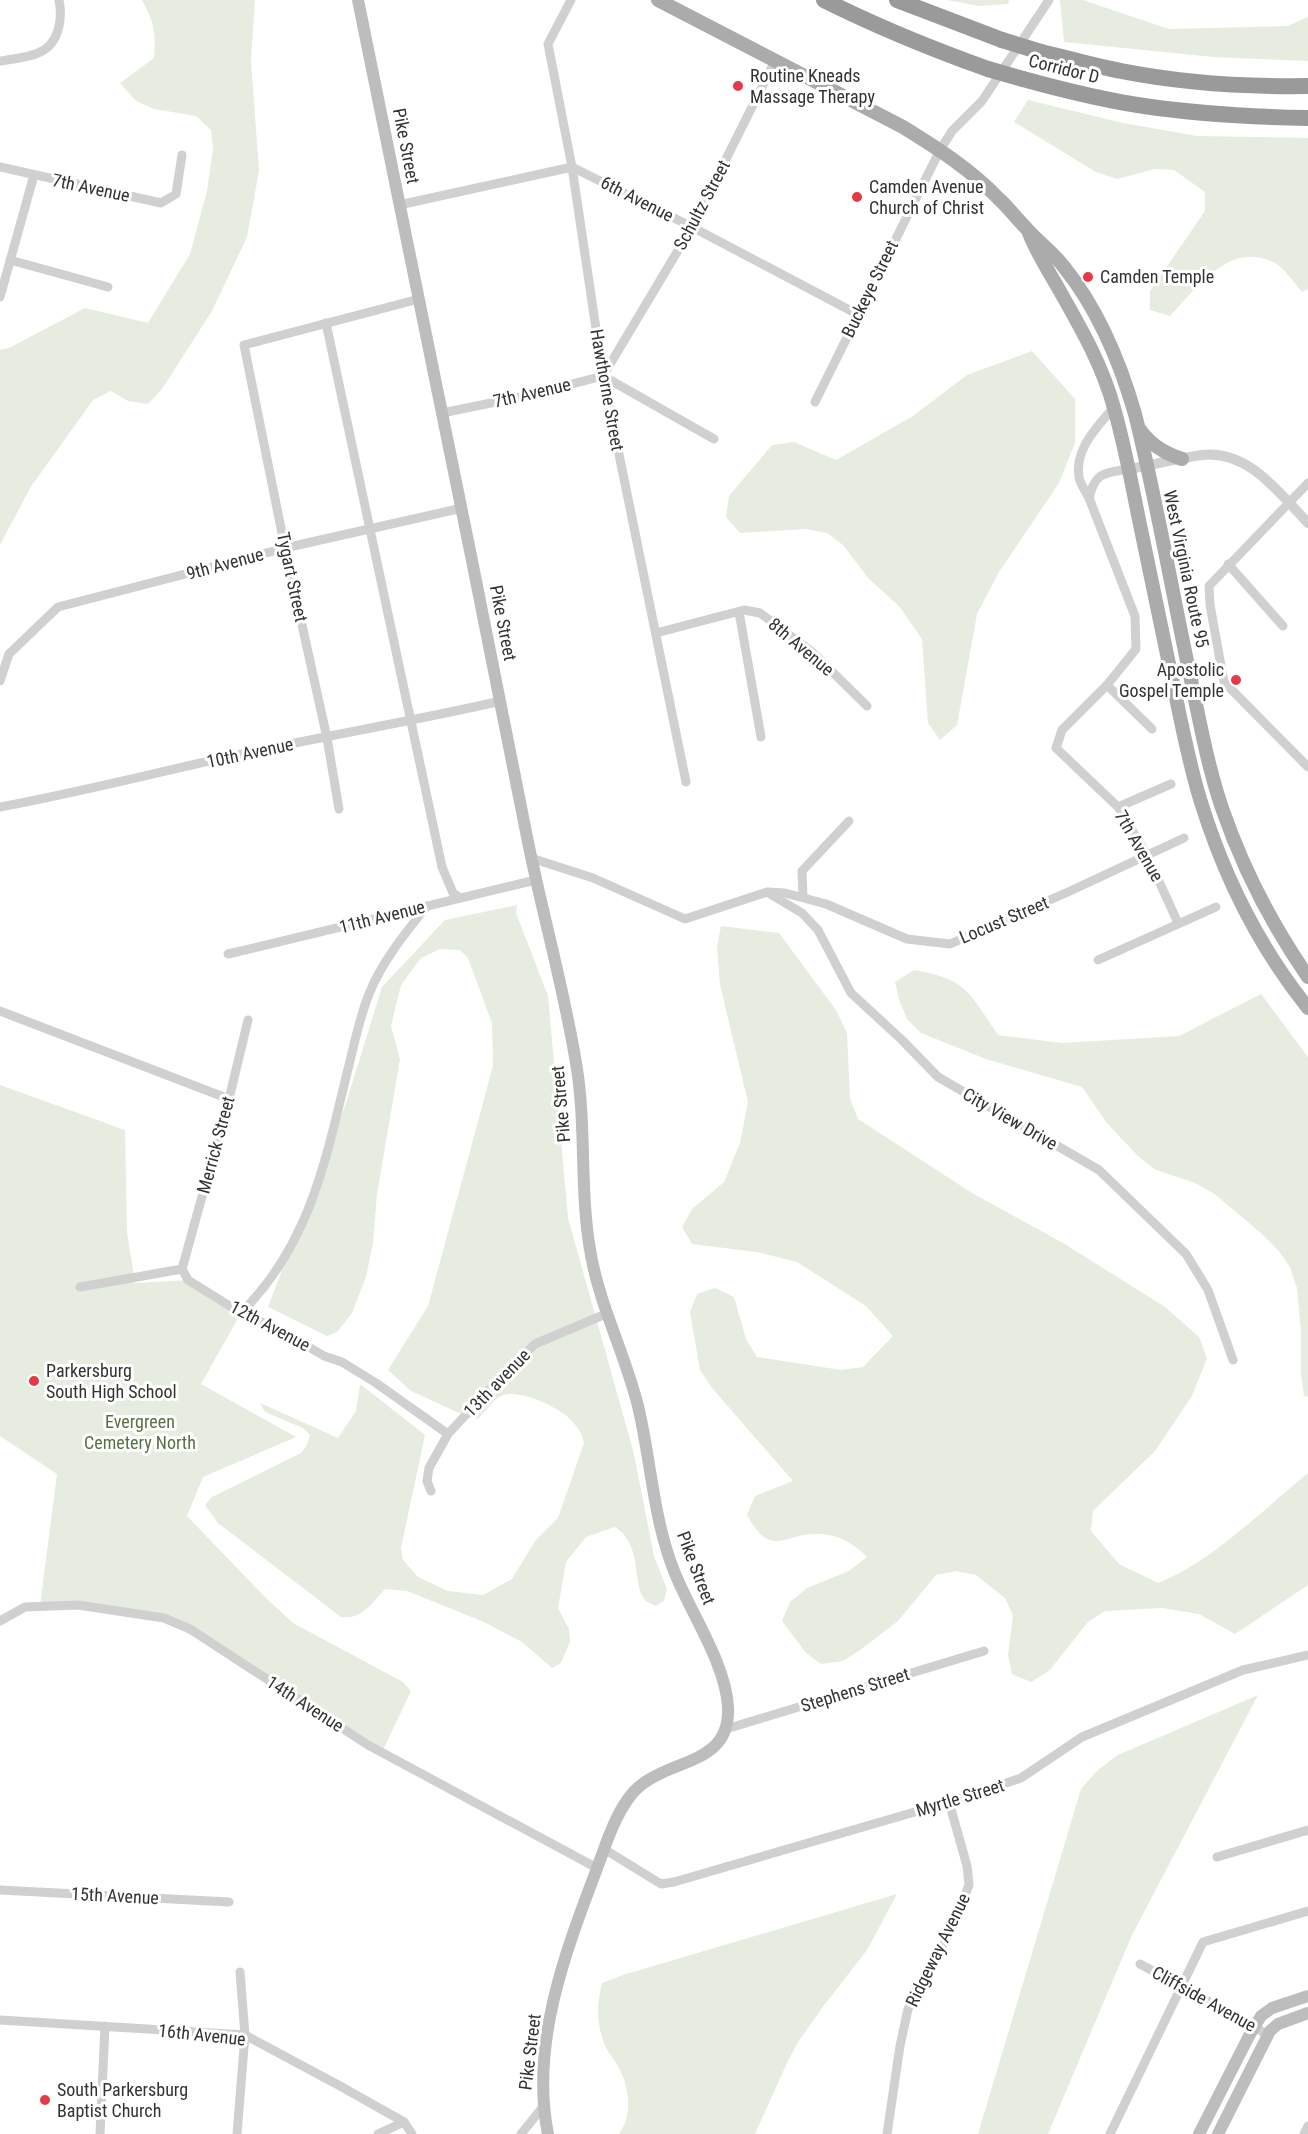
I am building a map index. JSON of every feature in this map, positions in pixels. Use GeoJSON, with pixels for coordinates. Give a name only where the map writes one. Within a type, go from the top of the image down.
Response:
{"type":"FeatureCollection","features":[{"type":"Feature","properties":{"kind":"highway","name":"Corridor D"},"geometry":{"type":"LineString","coordinates":[[824,0],[868,22],[988,69],[1090,96],[1144,106],[1243,117],[1308,118]]}},
{"type":"Feature","properties":{"kind":"highway","name":"Corridor D"},"geometry":{"type":"LineString","coordinates":[[897,0],[1002,40],[1041,52],[1122,71],[1193,81],[1265,87],[1308,86]]}},
{"type":"Feature","properties":{"kind":"main road","name":"Pike Street"},"geometry":{"type":"LineString","coordinates":[[358,0],[531,858],[577,1068],[590,1251],[597,1283],[636,1399],[659,1516],[673,1569],[725,1686],[728,1714],[726,1729],[719,1744],[708,1752],[647,1779],[631,1793],[618,1816],[572,1934],[557,1986],[542,2082],[543,2108],[548,2134]]}},
{"type":"Feature","properties":{"kind":"main road"},"geometry":{"type":"LineString","coordinates":[[658,0],[903,127],[939,150],[998,197],[1028,231]]}},
{"type":"Feature","properties":{"kind":"main road","name":"West Virginia Route 95"},"geometry":{"type":"LineString","coordinates":[[1028,231],[1037,252],[1073,313],[1094,355],[1114,407],[1129,469],[1181,723],[1200,799],[1220,856],[1271,956],[1308,1008]]}},
{"type":"Feature","properties":{"kind":"main road","name":"West Virginia Route 95"},"geometry":{"type":"LineString","coordinates":[[1028,231],[1044,244],[1065,267],[1093,311],[1123,376],[1147,466],[1202,734],[1217,792],[1249,876],[1277,930],[1308,977]]}},
{"type":"Feature","properties":{"kind":"main road"},"geometry":{"type":"LineString","coordinates":[[1138,429],[1162,451],[1182,459]]}},
{"type":"Feature","properties":{"kind":"main road"},"geometry":{"type":"LineString","coordinates":[[1199,2134],[1261,2016],[1272,2008],[1308,1996]]}},
{"type":"Feature","properties":{"kind":"main road"},"geometry":{"type":"LineString","coordinates":[[1218,2134],[1267,2035],[1278,2024],[1308,2013]]}},
{"type":"Feature","properties":{"kind":"street"},"geometry":{"type":"LineString","coordinates":[[0,61],[40,53],[57,37],[61,12],[59,0]]}},
{"type":"Feature","properties":{"kind":"street","name":"Hawthorne Street"},"geometry":{"type":"LineString","coordinates":[[571,0],[548,44],[572,167],[603,376],[686,782]]}},
{"type":"Feature","properties":{"kind":"street","name":"Buckeye Street"},"geometry":{"type":"LineString","coordinates":[[815,402],[939,150],[952,131],[982,101],[1049,0]]}},
{"type":"Feature","properties":{"kind":"street","name":"Schultz Street"},"geometry":{"type":"LineString","coordinates":[[603,376],[692,227],[775,61]]}},
{"type":"Feature","properties":{"kind":"street","name":"7th Avenue"},"geometry":{"type":"LineString","coordinates":[[0,167],[161,203],[176,194],[182,155]]}},
{"type":"Feature","properties":{"kind":"street"},"geometry":{"type":"LineString","coordinates":[[399,205],[572,167]]}},
{"type":"Feature","properties":{"kind":"street","name":"6th Avenue"},"geometry":{"type":"LineString","coordinates":[[572,167],[857,314]]}},
{"type":"Feature","properties":{"kind":"street"},"geometry":{"type":"LineString","coordinates":[[0,297],[34,175]]}},
{"type":"Feature","properties":{"kind":"street"},"geometry":{"type":"LineString","coordinates":[[10,260],[108,287]]}},
{"type":"Feature","properties":{"kind":"street"},"geometry":{"type":"LineString","coordinates":[[418,299],[326,323],[442,867],[453,893],[460,898]]}},
{"type":"Feature","properties":{"kind":"street","name":"Tygart Street"},"geometry":{"type":"LineString","coordinates":[[326,323],[244,345],[285,548],[327,738],[339,809]]}},
{"type":"Feature","properties":{"kind":"street"},"geometry":{"type":"LineString","coordinates":[[603,376],[714,439]]}},
{"type":"Feature","properties":{"kind":"street","name":"7th Avenue"},"geometry":{"type":"LineString","coordinates":[[442,412],[525,396],[603,376]]}},
{"type":"Feature","properties":{"kind":"street"},"geometry":{"type":"LineString","coordinates":[[1114,407],[1091,434],[1082,451],[1079,478],[1136,616],[1136,649],[1107,685],[1152,729]]}},
{"type":"Feature","properties":{"kind":"street"},"geometry":{"type":"LineString","coordinates":[[1089,498],[1096,479],[1102,475],[1213,455],[1242,462],[1256,471],[1308,523]]}},
{"type":"Feature","properties":{"kind":"street"},"geometry":{"type":"LineString","coordinates":[[1308,483],[1209,586],[1210,605],[1224,682],[1308,767]]}},
{"type":"Feature","properties":{"kind":"street","name":"9th Avenue"},"geometry":{"type":"LineString","coordinates":[[0,681],[9,654],[58,607],[285,548],[462,508]]}},
{"type":"Feature","properties":{"kind":"street"},"geometry":{"type":"LineString","coordinates":[[1228,564],[1283,626]]}},
{"type":"Feature","properties":{"kind":"street","name":"8th Avenue"},"geometry":{"type":"LineString","coordinates":[[656,633],[744,610],[760,613],[811,651],[867,706]]}},
{"type":"Feature","properties":{"kind":"street"},"geometry":{"type":"LineString","coordinates":[[739,612],[761,737]]}},
{"type":"Feature","properties":{"kind":"street","name":"7th Avenue"},"geometry":{"type":"LineString","coordinates":[[1107,685],[1062,730],[1056,748],[1118,807],[1147,855],[1178,923]]}},
{"type":"Feature","properties":{"kind":"street","name":"10th Avenue"},"geometry":{"type":"LineString","coordinates":[[0,807],[237,755],[412,722],[501,701]]}},
{"type":"Feature","properties":{"kind":"street"},"geometry":{"type":"LineString","coordinates":[[1118,807],[1170,784]]}},
{"type":"Feature","properties":{"kind":"street"},"geometry":{"type":"LineString","coordinates":[[803,897],[802,872],[849,821]]}},
{"type":"Feature","properties":{"kind":"street","name":"Locust Street"},"geometry":{"type":"LineString","coordinates":[[767,892],[785,893],[826,904],[907,939],[950,944],[1184,838]]}},
{"type":"Feature","properties":{"kind":"street"},"geometry":{"type":"LineString","coordinates":[[531,858],[592,878],[685,919],[767,892]]}},
{"type":"Feature","properties":{"kind":"street","name":"11th Avenue"},"geometry":{"type":"LineString","coordinates":[[228,954],[536,880]]}},
{"type":"Feature","properties":{"kind":"street","name":"City View Drive"},"geometry":{"type":"LineString","coordinates":[[767,892],[810,921],[818,930],[851,993],[938,1077],[1099,1170],[1186,1254],[1208,1290],[1233,1360]]}},
{"type":"Feature","properties":{"kind":"street"},"geometry":{"type":"LineString","coordinates":[[241,1313],[255,1299],[291,1249],[318,1187],[369,993],[400,938],[427,906]]}},
{"type":"Feature","properties":{"kind":"street"},"geometry":{"type":"LineString","coordinates":[[1098,960],[1216,907]]}},
{"type":"Feature","properties":{"kind":"street"},"geometry":{"type":"LineString","coordinates":[[0,1011],[229,1099]]}},
{"type":"Feature","properties":{"kind":"street","name":"Merrick Street"},"geometry":{"type":"LineString","coordinates":[[182,1269],[229,1099],[248,1020]]}},
{"type":"Feature","properties":{"kind":"street"},"geometry":{"type":"LineString","coordinates":[[80,1287],[182,1269]]}},
{"type":"Feature","properties":{"kind":"street","name":"12th Avenue"},"geometry":{"type":"LineString","coordinates":[[182,1269],[188,1280],[241,1313],[280,1330],[324,1356],[342,1362],[448,1434]]}},
{"type":"Feature","properties":{"kind":"street","name":"13th avenue"},"geometry":{"type":"LineString","coordinates":[[432,1491],[427,1482],[429,1468],[448,1434],[500,1378],[535,1344],[608,1313]]}},
{"type":"Feature","properties":{"kind":"street","name":"14th Avenue"},"geometry":{"type":"LineString","coordinates":[[0,1621],[25,1607],[78,1605],[164,1618],[182,1625],[368,1745],[597,1868]]}},
{"type":"Feature","properties":{"kind":"street","name":"Stephens Street"},"geometry":{"type":"LineString","coordinates":[[726,1729],[984,1651]]}},
{"type":"Feature","properties":{"kind":"street","name":"Myrtle Street"},"geometry":{"type":"LineString","coordinates":[[604,1849],[661,1884],[949,1802],[1021,1778],[1082,1737],[1243,1670],[1308,1655]]}},
{"type":"Feature","properties":{"kind":"street","name":"Ridgeway Avenue"},"geometry":{"type":"LineString","coordinates":[[887,2134],[908,2009],[949,1935],[969,1885],[967,1866],[949,1802]]}},
{"type":"Feature","properties":{"kind":"street"},"geometry":{"type":"LineString","coordinates":[[1217,1857],[1308,1830]]}},
{"type":"Feature","properties":{"kind":"street","name":"15th Avenue"},"geometry":{"type":"LineString","coordinates":[[0,1890],[229,1902]]}},
{"type":"Feature","properties":{"kind":"street"},"geometry":{"type":"LineString","coordinates":[[1110,2134],[1203,1942],[1308,1911]]}},
{"type":"Feature","properties":{"kind":"street","name":"Cliffside Avenue"},"geometry":{"type":"LineString","coordinates":[[1140,1964],[1267,2035]]}},
{"type":"Feature","properties":{"kind":"street"},"geometry":{"type":"LineString","coordinates":[[237,2134],[245,2036],[240,1972]]}},
{"type":"Feature","properties":{"kind":"street","name":"16th Avenue"},"geometry":{"type":"LineString","coordinates":[[0,2020],[245,2036],[342,2086],[404,2122],[412,2134]]}},
{"type":"Feature","properties":{"kind":"street"},"geometry":{"type":"LineString","coordinates":[[100,2134],[105,2026]]}},
{"type":"Feature","properties":{"kind":"street"},"geometry":{"type":"LineString","coordinates":[[521,2134],[543,2108]]}},
{"type":"Feature","properties":{"kind":"street"},"geometry":{"type":"LineString","coordinates":[[378,2134],[404,2122]]}},
{"type":"Feature","properties":{"kind":"street"},"geometry":{"type":"LineString","coordinates":[[1304,2134],[1308,2126]]}},
{"type":"Feature","properties":{"kind":"green space"},"geometry":{"type":"Polygon","coordinates":[[[142,0],[255,0],[251,60],[259,171],[247,237],[212,311],[162,389],[148,404],[128,401],[111,391],[93,400],[30,488],[0,545],[0,350],[9,348],[85,308],[148,323],[190,254],[207,191],[213,149],[211,130],[196,116],[154,109],[136,101],[120,83],[154,58],[153,28],[142,0]]]}},
{"type":"Feature","properties":{"kind":"green space"},"geometry":{"type":"Polygon","coordinates":[[[947,0],[1009,0],[1008,4],[979,6],[947,0]]]}},
{"type":"Feature","properties":{"kind":"green space"},"geometry":{"type":"Polygon","coordinates":[[[1060,0],[1083,0],[1169,29],[1288,26],[1308,17],[1308,61],[1213,57],[1064,42],[1060,0]]]}},
{"type":"Feature","properties":{"kind":"green space"},"geometry":{"type":"Polygon","coordinates":[[[1028,100],[1123,123],[1197,136],[1308,138],[1308,289],[1302,292],[1285,271],[1273,262],[1257,257],[1242,258],[1215,271],[1170,316],[1150,310],[1150,291],[1205,211],[1205,192],[1174,170],[1155,169],[1117,179],[1096,172],[1014,122],[1028,100]]]}},
{"type":"Feature","properties":{"kind":"green space"},"geometry":{"type":"Polygon","coordinates":[[[1032,351],[1075,399],[1075,443],[1059,483],[999,572],[977,614],[957,725],[940,740],[928,723],[922,639],[899,606],[869,579],[843,545],[827,533],[805,529],[740,533],[726,517],[729,496],[772,445],[794,442],[836,460],[913,416],[967,375],[1032,351]]]}},
{"type":"Feature","properties":{"kind":"green space"},"geometry":{"type":"Polygon","coordinates":[[[517,905],[516,913],[548,996],[568,1218],[633,1450],[654,1556],[667,1589],[664,1601],[655,1606],[646,1601],[639,1586],[630,1544],[615,1527],[586,1537],[566,1562],[558,1608],[569,1629],[570,1642],[561,1663],[552,1668],[522,1642],[484,1622],[407,1591],[385,1589],[361,1613],[341,1617],[218,1523],[205,1505],[212,1497],[301,1453],[307,1445],[310,1435],[303,1428],[265,1412],[260,1403],[338,1438],[356,1411],[360,1384],[425,1435],[401,1548],[403,1560],[418,1577],[448,1591],[483,1595],[512,1579],[535,1541],[558,1518],[584,1443],[579,1430],[570,1419],[557,1409],[537,1400],[508,1394],[492,1403],[478,1419],[468,1417],[411,1391],[388,1370],[428,1306],[493,1066],[492,1023],[468,958],[460,950],[440,949],[421,958],[401,985],[391,1026],[400,1059],[377,1194],[373,1243],[366,1277],[352,1313],[337,1332],[327,1336],[268,1307],[346,1103],[382,987],[445,920],[517,905]]]}},
{"type":"Feature","properties":{"kind":"green space"},"geometry":{"type":"Polygon","coordinates":[[[721,926],[779,933],[836,1010],[847,1033],[850,1099],[858,1119],[972,1193],[1063,1243],[1165,1307],[1199,1337],[1207,1358],[1192,1396],[1155,1451],[1093,1511],[1091,1531],[1119,1564],[1158,1583],[1177,1574],[1217,1549],[1308,1473],[1308,1585],[1235,1634],[1199,1614],[1162,1608],[1105,1611],[1088,1622],[1049,1671],[1031,1682],[1012,1674],[1008,1655],[1013,1616],[1005,1598],[976,1575],[956,1571],[936,1575],[898,1621],[843,1661],[821,1664],[806,1653],[782,1621],[790,1602],[807,1588],[849,1571],[867,1557],[851,1544],[832,1536],[818,1534],[771,1541],[756,1529],[747,1515],[755,1496],[793,1481],[712,1388],[700,1370],[690,1312],[697,1294],[715,1288],[734,1297],[746,1339],[757,1357],[841,1370],[863,1367],[893,1336],[866,1306],[797,1262],[757,1252],[692,1244],[682,1227],[692,1209],[724,1182],[740,1143],[748,1102],[720,985],[717,946],[721,926]]]}},
{"type":"Feature","properties":{"kind":"green space"},"geometry":{"type":"Polygon","coordinates":[[[914,970],[957,983],[973,998],[998,1035],[1062,1043],[1179,1036],[1261,994],[1308,1057],[1308,1397],[1304,1396],[1301,1375],[1301,1332],[1297,1288],[1290,1267],[1278,1250],[1216,1195],[1195,1183],[1154,1169],[1137,1155],[1107,1123],[1082,1087],[986,1059],[921,1033],[907,1019],[895,982],[914,970]]]}},
{"type":"Feature","properties":{"kind":"green space","name":"Evergreen Cemetery North"},"geometry":{"type":"Polygon","coordinates":[[[0,1085],[125,1130],[127,1232],[135,1283],[188,1280],[241,1313],[201,1384],[296,1437],[203,1477],[187,1516],[293,1623],[403,1682],[411,1691],[382,1752],[164,1618],[78,1605],[40,1606],[57,1474],[0,1436],[0,1085]]]}},
{"type":"Feature","properties":{"kind":"green space"},"geometry":{"type":"Polygon","coordinates":[[[1258,1695],[1132,1935],[1048,2134],[978,2134],[1081,1789],[1098,1770],[1118,1755],[1258,1695]]]}},
{"type":"Feature","properties":{"kind":"green space"},"geometry":{"type":"Polygon","coordinates":[[[897,1894],[867,1950],[798,2042],[755,2134],[619,2134],[627,2117],[627,2089],[620,2071],[605,2046],[600,2028],[598,2006],[602,1983],[897,1894]]]}},
{"type":"Feature","properties":{"kind":"place","name":"Routine Kneads Massage Therapy"},"geometry":{"type":"Point","coordinates":[738,86]}},
{"type":"Feature","properties":{"kind":"place","name":"Camden Avenue Church of Christ"},"geometry":{"type":"Point","coordinates":[857,197]}},
{"type":"Feature","properties":{"kind":"place","name":"Camden Temple"},"geometry":{"type":"Point","coordinates":[1088,277]}},
{"type":"Feature","properties":{"kind":"place","name":"Apostolic Gospel Temple"},"geometry":{"type":"Point","coordinates":[1236,680]}},
{"type":"Feature","properties":{"kind":"place","name":"Parkersburg South High School"},"geometry":{"type":"Point","coordinates":[34,1381]}},
{"type":"Feature","properties":{"kind":"place","name":"South Parkersburg Baptist Church"},"geometry":{"type":"Point","coordinates":[45,2100]}}]}
